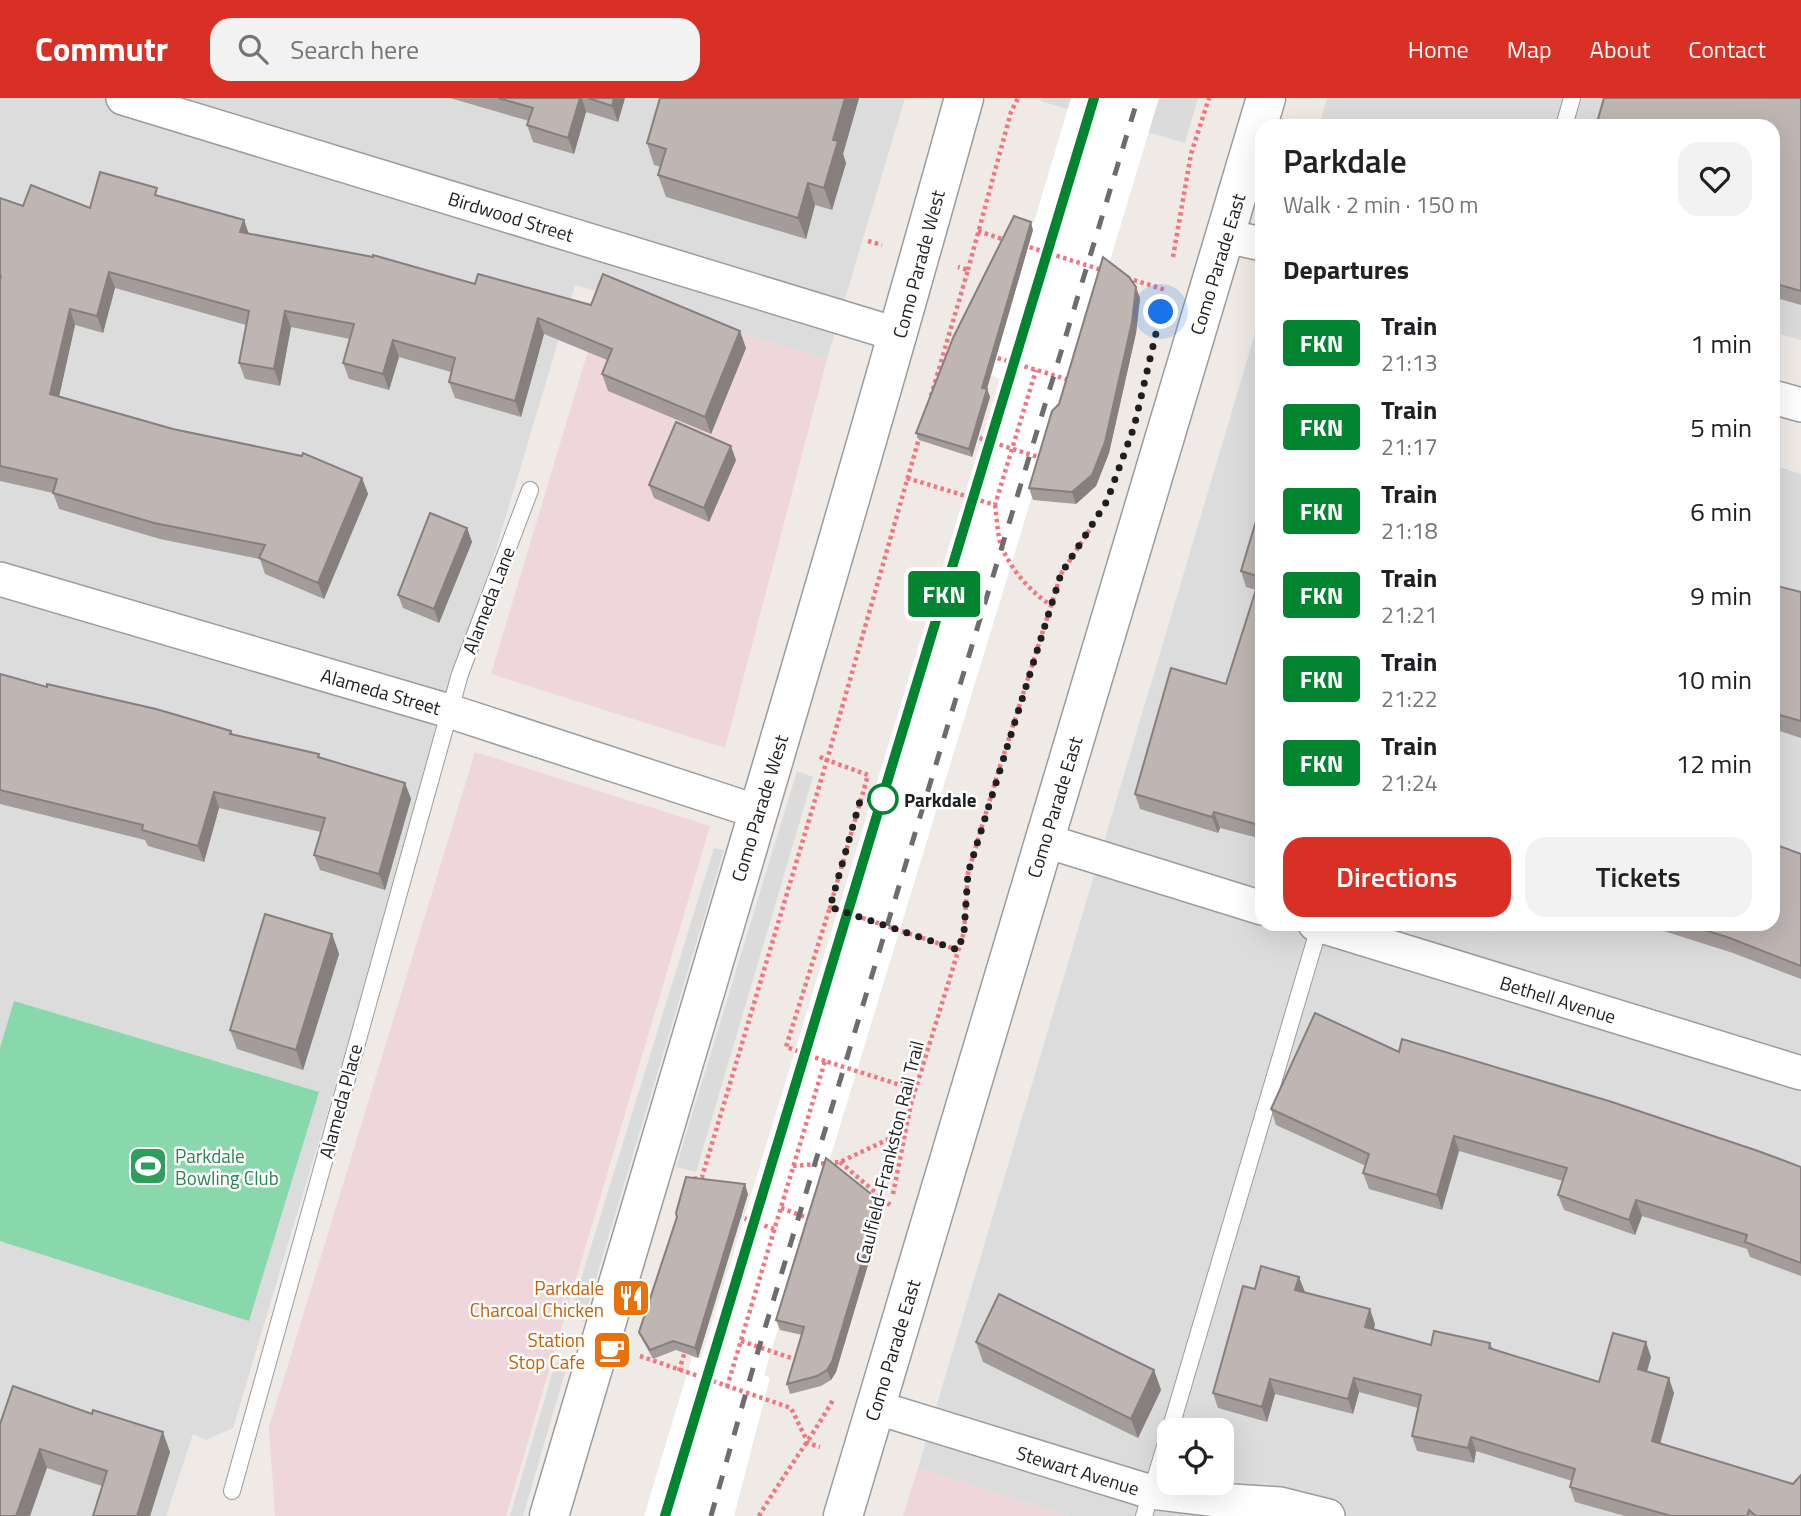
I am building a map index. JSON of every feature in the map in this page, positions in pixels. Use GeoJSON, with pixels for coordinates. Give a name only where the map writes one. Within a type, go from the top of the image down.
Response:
{"type":"FeatureCollection","features":[{"type":"Feature","properties":{"kind":"street","name":"Birdwood Street"},"geometry":{"type":"LineString","coordinates":[[122,98],[899,335]]}},
{"type":"Feature","properties":{"kind":"street","name":"Como Parade West"},"geometry":{"type":"LineString","coordinates":[[549,1516],[899,335],[964,98]]}},
{"type":"Feature","properties":{"kind":"street","name":"Como Parade East"},"geometry":{"type":"LineString","coordinates":[[1263,119],[1266,98]]}},
{"type":"Feature","properties":{"kind":"street","name":"Como Parade East"},"geometry":{"type":"LineString","coordinates":[[843,1516],[1043,841],[1244,240],[1255,169]]}},
{"type":"Feature","properties":{"kind":"street"},"geometry":{"type":"LineString","coordinates":[[1780,399],[1801,405]]}},
{"type":"Feature","properties":{"kind":"street","name":"Alameda Street"},"geometry":{"type":"LineString","coordinates":[[0,579],[449,711],[758,812]]}},
{"type":"Feature","properties":{"kind":"street"},"geometry":{"type":"LineString","coordinates":[[1043,841],[1255,906]]}},
{"type":"Feature","properties":{"kind":"street","name":"Bethell Avenue"},"geometry":{"type":"LineString","coordinates":[[1341,931],[1801,1073]]}},
{"type":"Feature","properties":{"kind":"street","name":"Stewart Avenue"},"geometry":{"type":"LineString","coordinates":[[875,1407],[1148,1504],[1217,1500],[1280,1504],[1328,1516]]}},
{"type":"Feature","properties":{"kind":"lane"},"geometry":{"type":"LineString","coordinates":[[1566,119],[1572,98]]}},
{"type":"Feature","properties":{"kind":"lane","name":"Alameda Lane"},"geometry":{"type":"LineString","coordinates":[[449,711],[460,674],[530,490]]}},
{"type":"Feature","properties":{"kind":"lane","name":"Alameda Place"},"geometry":{"type":"LineString","coordinates":[[232,1491],[449,711]]}},
{"type":"Feature","properties":{"kind":"lane"},"geometry":{"type":"LineString","coordinates":[[1173,1418],[1316,931]]}},
{"type":"Feature","properties":{"kind":"lane"},"geometry":{"type":"LineString","coordinates":[[1148,1504],[1157,1473]]}},
{"type":"Feature","properties":{"kind":"path"},"geometry":{"type":"LineString","coordinates":[[968,270],[1011,112],[1018,98]]}},
{"type":"Feature","properties":{"kind":"path"},"geometry":{"type":"LineString","coordinates":[[1170,269],[1191,154],[1209,98]]}},
{"type":"Feature","properties":{"kind":"path"},"geometry":{"type":"LineString","coordinates":[[978,231],[1166,290]]}},
{"type":"Feature","properties":{"kind":"path"},"geometry":{"type":"LineString","coordinates":[[1163,302],[1168,282]]}},
{"type":"Feature","properties":{"kind":"path"},"geometry":{"type":"LineString","coordinates":[[947,341],[957,345]]}},
{"type":"Feature","properties":{"kind":"path"},"geometry":{"type":"LineString","coordinates":[[990,356],[993,345]]}},
{"type":"Feature","properties":{"kind":"path"},"geometry":{"type":"LineString","coordinates":[[979,352],[1073,381]]}},
{"type":"Feature","properties":{"kind":"path"},"geometry":{"type":"LineString","coordinates":[[1036,370],[995,506],[1001,544],[1008,558],[1033,590],[1052,605]]}},
{"type":"Feature","properties":{"kind":"path"},"geometry":{"type":"LineString","coordinates":[[981,439],[967,434],[1051,461]]}},
{"type":"Feature","properties":{"kind":"path"},"geometry":{"type":"LineString","coordinates":[[907,478],[995,506]]}},
{"type":"Feature","properties":{"kind":"path","name":"Caulfield-Frankston Rail Trail"},"geometry":{"type":"LineString","coordinates":[[887,1218],[916,1090],[964,932],[968,873],[1061,574],[1100,513]]}},
{"type":"Feature","properties":{"kind":"path"},"geometry":{"type":"LineString","coordinates":[[827,760],[868,775],[786,1047],[916,1090]]}},
{"type":"Feature","properties":{"kind":"path"},"geometry":{"type":"LineString","coordinates":[[830,907],[958,950]]}},
{"type":"Feature","properties":{"kind":"path"},"geometry":{"type":"LineString","coordinates":[[727,1387],[825,1060]]}},
{"type":"Feature","properties":{"kind":"path"},"geometry":{"type":"LineString","coordinates":[[793,1166],[840,1162],[906,1131]]}},
{"type":"Feature","properties":{"kind":"path"},"geometry":{"type":"LineString","coordinates":[[840,1162],[890,1205]]}},
{"type":"Feature","properties":{"kind":"path"},"geometry":{"type":"LineString","coordinates":[[781,1208],[814,1221]]}},
{"type":"Feature","properties":{"kind":"path"},"geometry":{"type":"LineString","coordinates":[[743,1217],[729,1213],[774,1229]]}},
{"type":"Feature","properties":{"kind":"path"},"geometry":{"type":"LineString","coordinates":[[741,1341],[803,1362],[772,1352]]}},
{"type":"Feature","properties":{"kind":"path"},"geometry":{"type":"LineString","coordinates":[[679,1371],[689,1347],[680,1343]]}},
{"type":"Feature","properties":{"kind":"path"},"geometry":{"type":"LineString","coordinates":[[600,1346],[631,1353],[791,1408],[808,1443],[859,1461]]}},
{"type":"Feature","properties":{"kind":"path"},"geometry":{"type":"LineString","coordinates":[[759,1516],[808,1443],[834,1398]]}},
{"type":"Feature","properties":{"kind":"shaded area"},"geometry":{"type":"Polygon","coordinates":[[[0,98],[905,98],[827,359],[575,285],[233,1428],[206,1440],[193,1434],[166,1516],[0,1516],[0,98]]]}},
{"type":"Feature","properties":{"kind":"shaded area"},"geometry":{"type":"Polygon","coordinates":[[[1041,98],[1198,98],[1185,143],[1040,101],[1041,98]]]}},
{"type":"Feature","properties":{"kind":"shaded area"},"geometry":{"type":"Polygon","coordinates":[[[1327,98],[1801,98],[1801,340],[1780,334],[1780,119],[1321,119],[1327,98]]]}},
{"type":"Feature","properties":{"kind":"shaded area"},"geometry":{"type":"Polygon","coordinates":[[[605,294],[827,359],[725,748],[491,674],[605,294]]]}},
{"type":"Feature","properties":{"kind":"shaded area"},"geometry":{"type":"Polygon","coordinates":[[[1255,333],[1255,931],[1780,931],[1780,467],[1801,474],[1801,1516],[1069,1516],[918,1468],[1255,333]]]}},
{"type":"Feature","properties":{"kind":"shaded area"},"geometry":{"type":"Polygon","coordinates":[[[475,752],[710,826],[506,1516],[275,1516],[269,1427],[475,752]]]}},
{"type":"Feature","properties":{"kind":"shaded area"},"geometry":{"type":"Polygon","coordinates":[[[797,771],[813,777],[696,1172],[676,1167],[797,771]]]}},
{"type":"Feature","properties":{"kind":"shaded area"},"geometry":{"type":"Polygon","coordinates":[[[714,848],[724,850],[583,1322],[572,1308],[714,848]]]}},
{"type":"Feature","properties":{"kind":"shaded area"},"geometry":{"type":"Polygon","coordinates":[[[569,1359],[523,1516],[510,1516],[555,1364],[569,1359]]]}},
{"type":"Feature","properties":{"kind":"shaded area"},"geometry":{"type":"Polygon","coordinates":[[[918,1468],[1069,1516],[903,1516],[918,1468]]]}},
{"type":"Feature","properties":{"kind":"green space","name":"Parkdale Bowling Club"},"geometry":{"type":"Polygon","coordinates":[[[14,1001],[319,1092],[249,1321],[0,1241],[0,1048],[14,1001]]]}},
{"type":"Feature","properties":{"kind":"pier"},"geometry":{"type":"Polygon","coordinates":[[[1071,98],[1159,98],[1068,400],[1062,398],[764,1375],[770,1378],[734,1516],[644,1516],[692,1357],[701,1359],[1000,379],[991,375],[1014,297],[1006,264],[1013,242],[1034,222],[1071,98]]]}},
{"type":"Feature","properties":{"kind":"building"},"geometry":{"type":"Polygon","coordinates":[[[498,98],[580,98],[568,138],[527,125],[533,108],[498,98]]]}},
{"type":"Feature","properties":{"kind":"building"},"geometry":{"type":"Polygon","coordinates":[[[588,98],[614,98],[612,106],[588,98]]]}},
{"type":"Feature","properties":{"kind":"building"},"geometry":{"type":"Polygon","coordinates":[[[660,98],[845,98],[833,140],[838,141],[824,188],[808,183],[798,218],[658,175],[666,149],[647,143],[660,98]]]}},
{"type":"Feature","properties":{"kind":"building"},"geometry":{"type":"Polygon","coordinates":[[[1604,98],[1801,98],[1801,291],[1780,285],[1780,119],[1598,119],[1604,98]]]}},
{"type":"Feature","properties":{"kind":"building"},"geometry":{"type":"Polygon","coordinates":[[[100,172],[157,188],[155,195],[244,220],[240,232],[373,255],[475,284],[478,274],[591,305],[603,274],[740,331],[705,417],[602,374],[612,349],[538,318],[515,401],[449,382],[455,358],[393,340],[383,374],[343,363],[354,324],[285,311],[274,369],[239,363],[249,311],[109,272],[97,316],[70,309],[50,394],[173,429],[302,456],[303,453],[362,478],[318,583],[259,558],[265,545],[154,523],[53,493],[57,479],[0,466],[0,198],[23,206],[31,185],[90,208],[100,172]]]}},
{"type":"Feature","properties":{"kind":"building"},"geometry":{"type":"Polygon","coordinates":[[[1014,216],[1031,222],[982,388],[987,389],[969,449],[916,433],[953,338],[1014,216]]]}},
{"type":"Feature","properties":{"kind":"building"},"geometry":{"type":"Polygon","coordinates":[[[1103,257],[1129,277],[1136,287],[1132,322],[1105,442],[1092,475],[1072,492],[1029,488],[1052,411],[1059,404],[1103,257]]]}},
{"type":"Feature","properties":{"kind":"building"},"geometry":{"type":"Polygon","coordinates":[[[676,422],[731,446],[704,508],[649,485],[676,422]]]}},
{"type":"Feature","properties":{"kind":"building"},"geometry":{"type":"Polygon","coordinates":[[[430,513],[467,528],[434,609],[398,595],[430,513]]]}},
{"type":"Feature","properties":{"kind":"building"},"geometry":{"type":"Polygon","coordinates":[[[1255,524],[1255,575],[1241,571],[1255,524]]]}},
{"type":"Feature","properties":{"kind":"building"},"geometry":{"type":"Polygon","coordinates":[[[1780,587],[1801,592],[1801,721],[1780,715],[1780,587]]]}},
{"type":"Feature","properties":{"kind":"building"},"geometry":{"type":"Polygon","coordinates":[[[1255,593],[1255,824],[1214,812],[1212,817],[1135,794],[1171,668],[1226,684],[1255,593]]]}},
{"type":"Feature","properties":{"kind":"building"},"geometry":{"type":"Polygon","coordinates":[[[0,674],[47,687],[47,684],[156,709],[231,731],[230,734],[319,754],[318,757],[405,783],[379,874],[314,855],[325,818],[214,792],[198,846],[142,830],[143,825],[0,790],[0,674]]]}},
{"type":"Feature","properties":{"kind":"building"},"geometry":{"type":"Polygon","coordinates":[[[1780,846],[1801,854],[1801,966],[1707,931],[1780,931],[1780,846]]]}},
{"type":"Feature","properties":{"kind":"building"},"geometry":{"type":"Polygon","coordinates":[[[265,914],[332,934],[296,1050],[230,1030],[265,914]]]}},
{"type":"Feature","properties":{"kind":"building"},"geometry":{"type":"Polygon","coordinates":[[[1315,1013],[1399,1052],[1402,1039],[1612,1102],[1801,1167],[1801,1263],[1745,1242],[1747,1235],[1636,1200],[1629,1220],[1558,1195],[1567,1168],[1454,1136],[1437,1195],[1363,1173],[1369,1154],[1271,1109],[1315,1013]]]}},
{"type":"Feature","properties":{"kind":"building"},"geometry":{"type":"Polygon","coordinates":[[[826,1158],[875,1197],[878,1208],[832,1362],[827,1370],[817,1376],[787,1384],[804,1327],[776,1320],[826,1158]]]}},
{"type":"Feature","properties":{"kind":"building"},"geometry":{"type":"Polygon","coordinates":[[[686,1177],[745,1184],[695,1348],[673,1341],[650,1350],[639,1332],[677,1217],[686,1177]]]}},
{"type":"Feature","properties":{"kind":"building"},"geometry":{"type":"Polygon","coordinates":[[[1261,1266],[1299,1277],[1295,1290],[1370,1309],[1365,1327],[1431,1345],[1434,1331],[1490,1343],[1489,1348],[1599,1382],[1613,1333],[1646,1342],[1638,1369],[1669,1378],[1652,1441],[1793,1484],[1801,1475],[1801,1516],[1756,1516],[1749,1510],[1747,1516],[1671,1516],[1570,1487],[1575,1469],[1471,1437],[1468,1448],[1412,1436],[1421,1395],[1354,1378],[1348,1399],[1270,1379],[1262,1407],[1213,1393],[1243,1286],[1255,1289],[1261,1266]]]}},
{"type":"Feature","properties":{"kind":"building"},"geometry":{"type":"Polygon","coordinates":[[[999,1294],[1154,1370],[1131,1419],[976,1342],[999,1294]]]}},
{"type":"Feature","properties":{"kind":"building"},"geometry":{"type":"Polygon","coordinates":[[[13,1386],[92,1414],[93,1410],[163,1432],[137,1516],[93,1516],[107,1471],[40,1449],[16,1516],[0,1516],[0,1424],[13,1386]]]}},
{"type":"Feature","properties":{"kind":"railway"},"geometry":{"type":"LineString","coordinates":[[665,1516],[1094,98]]}},
{"type":"Feature","properties":{"kind":"railway"},"geometry":{"type":"LineString","coordinates":[[711,1516],[755,1361],[1138,98]]}},
{"type":"Feature","properties":{"kind":"train","name":"FKN"},"geometry":{"type":"LineString","coordinates":[[665,1516],[1094,98]]}},
{"type":"Feature","properties":{"kind":"place","name":"Parkdale"},"geometry":{"type":"Point","coordinates":[883,799]}},
{"type":"Feature","properties":{"kind":"place","name":"Parkdale Bowling Club"},"geometry":{"type":"Point","coordinates":[148,1166]}},
{"type":"Feature","properties":{"kind":"place","name":"Parkdale Charcoal Chicken"},"geometry":{"type":"Point","coordinates":[631,1298]}},
{"type":"Feature","properties":{"kind":"place","name":"Station Stop Cafe"},"geometry":{"type":"Point","coordinates":[612,1350]}},
{"type":"Feature","properties":{"kind":"route"},"geometry":{"type":"LineString","coordinates":[[883,799],[860,801],[830,907],[958,950],[964,932],[968,873],[1061,574],[1107,501],[1134,427],[1161,312]]}}]}
